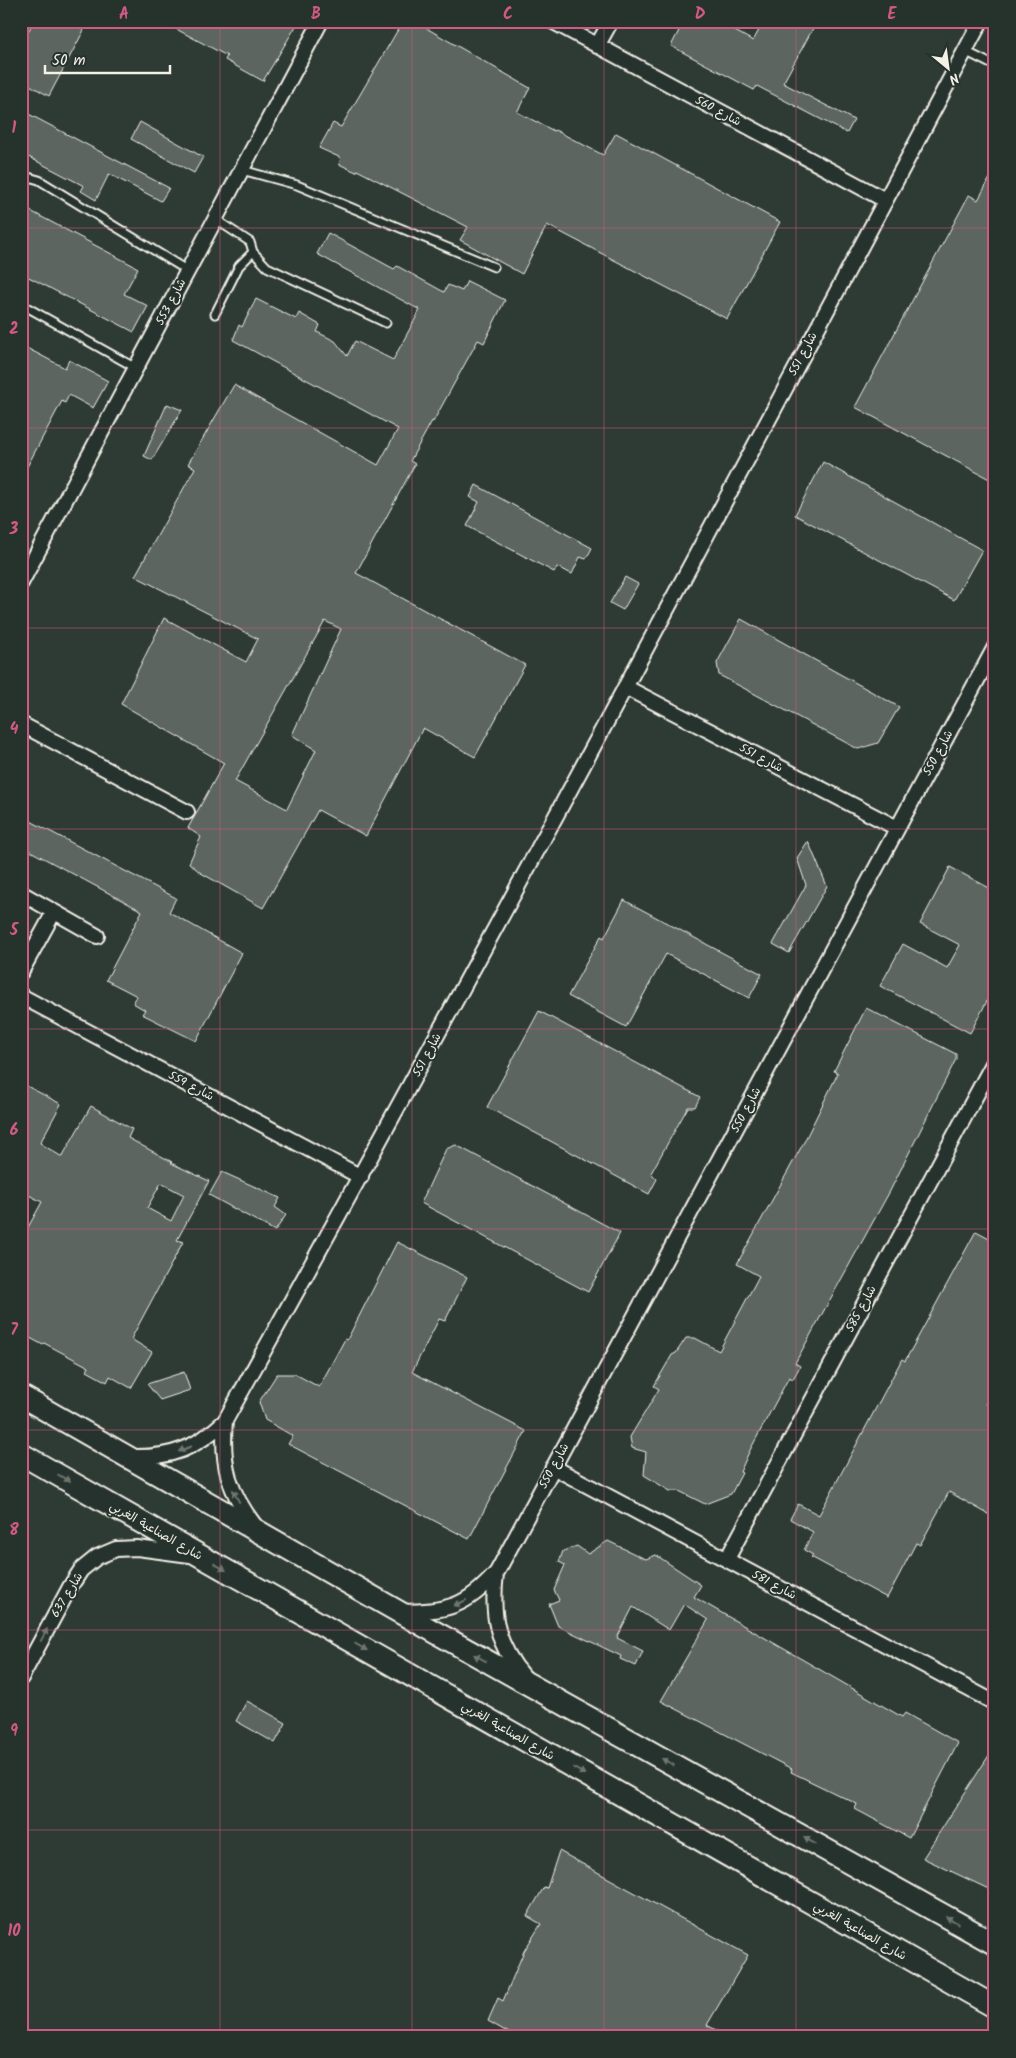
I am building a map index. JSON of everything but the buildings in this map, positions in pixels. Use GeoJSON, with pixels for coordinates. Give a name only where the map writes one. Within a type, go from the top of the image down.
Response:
{"type":"FeatureCollection","features":[{"type":"Feature","properties":{"kind":"main road"},"geometry":{"type":"LineString","coordinates":[[21,1396],[130,1456],[264,1536],[398,1612],[995,1944]]}},
{"type":"Feature","properties":{"kind":"main road","name":"شارع الصناعية الغربي"},"geometry":{"type":"LineString","coordinates":[[21,1454],[995,2007]]}},
{"type":"Feature","properties":{"kind":"street","name":"شارع 553"},"geometry":{"type":"LineString","coordinates":[[21,583],[321,21]]}},
{"type":"Feature","properties":{"kind":"street","name":"شارع 560"},"geometry":{"type":"LineString","coordinates":[[552,21],[885,200]]}},
{"type":"Feature","properties":{"kind":"street"},"geometry":{"type":"LineString","coordinates":[[597,46],[610,21]]}},
{"type":"Feature","properties":{"kind":"street","name":"شارع 551"},"geometry":{"type":"LineString","coordinates":[[130,1456],[151,1458],[172,1454],[192,1447],[210,1436],[225,1421],[361,1177],[981,21]]}},
{"type":"Feature","properties":{"kind":"street","name":"شارع 550"},"geometry":{"type":"LineString","coordinates":[[398,1612],[444,1609],[464,1602],[482,1589],[496,1572],[995,647]]}},
{"type":"Feature","properties":{"kind":"street","name":"شارع 551"},"geometry":{"type":"LineString","coordinates":[[625,687],[897,828]]}},
{"type":"Feature","properties":{"kind":"street"},"geometry":{"type":"LineString","coordinates":[[21,724],[187,812]]}},
{"type":"Feature","properties":{"kind":"street"},"geometry":{"type":"LineString","coordinates":[[21,893],[97,936]]}},
{"type":"Feature","properties":{"kind":"street"},"geometry":{"type":"LineString","coordinates":[[21,972],[54,912]]}},
{"type":"Feature","properties":{"kind":"street","name":"شارع 559"},"geometry":{"type":"LineString","coordinates":[[21,996],[361,1177]]}},
{"type":"Feature","properties":{"kind":"street","name":"شارع 585"},"geometry":{"type":"LineString","coordinates":[[727,1559],[995,1060]]}},
{"type":"Feature","properties":{"kind":"street","name":"شارع 551"},"geometry":{"type":"LineString","coordinates":[[225,1421],[222,1447],[226,1472],[235,1496],[264,1536]]}},
{"type":"Feature","properties":{"kind":"street","name":"شارع 581"},"geometry":{"type":"LineString","coordinates":[[553,1467],[995,1703]]}},
{"type":"Feature","properties":{"kind":"street","name":"شارع 637"},"geometry":{"type":"LineString","coordinates":[[21,1678],[70,1587],[81,1570],[97,1557],[116,1549],[137,1548],[200,1556]]}},
{"type":"Feature","properties":{"kind":"street","name":"شارع 550"},"geometry":{"type":"LineString","coordinates":[[496,1572],[495,1621],[502,1645],[515,1666],[533,1687]]}},
{"type":"Feature","properties":{"kind":"lane"},"geometry":{"type":"LineString","coordinates":[[965,51],[995,66]]}},
{"type":"Feature","properties":{"kind":"lane"},"geometry":{"type":"LineString","coordinates":[[242,170],[297,185],[494,268]]}},
{"type":"Feature","properties":{"kind":"lane"},"geometry":{"type":"LineString","coordinates":[[21,175],[39,180],[188,271]]}},
{"type":"Feature","properties":{"kind":"lane"},"geometry":{"type":"LineString","coordinates":[[215,219],[250,242],[252,252],[267,267],[386,322]]}},
{"type":"Feature","properties":{"kind":"lane"},"geometry":{"type":"LineString","coordinates":[[215,314],[239,266],[252,252]]}},
{"type":"Feature","properties":{"kind":"lane"},"geometry":{"type":"LineString","coordinates":[[21,304],[136,368]]}}]}
